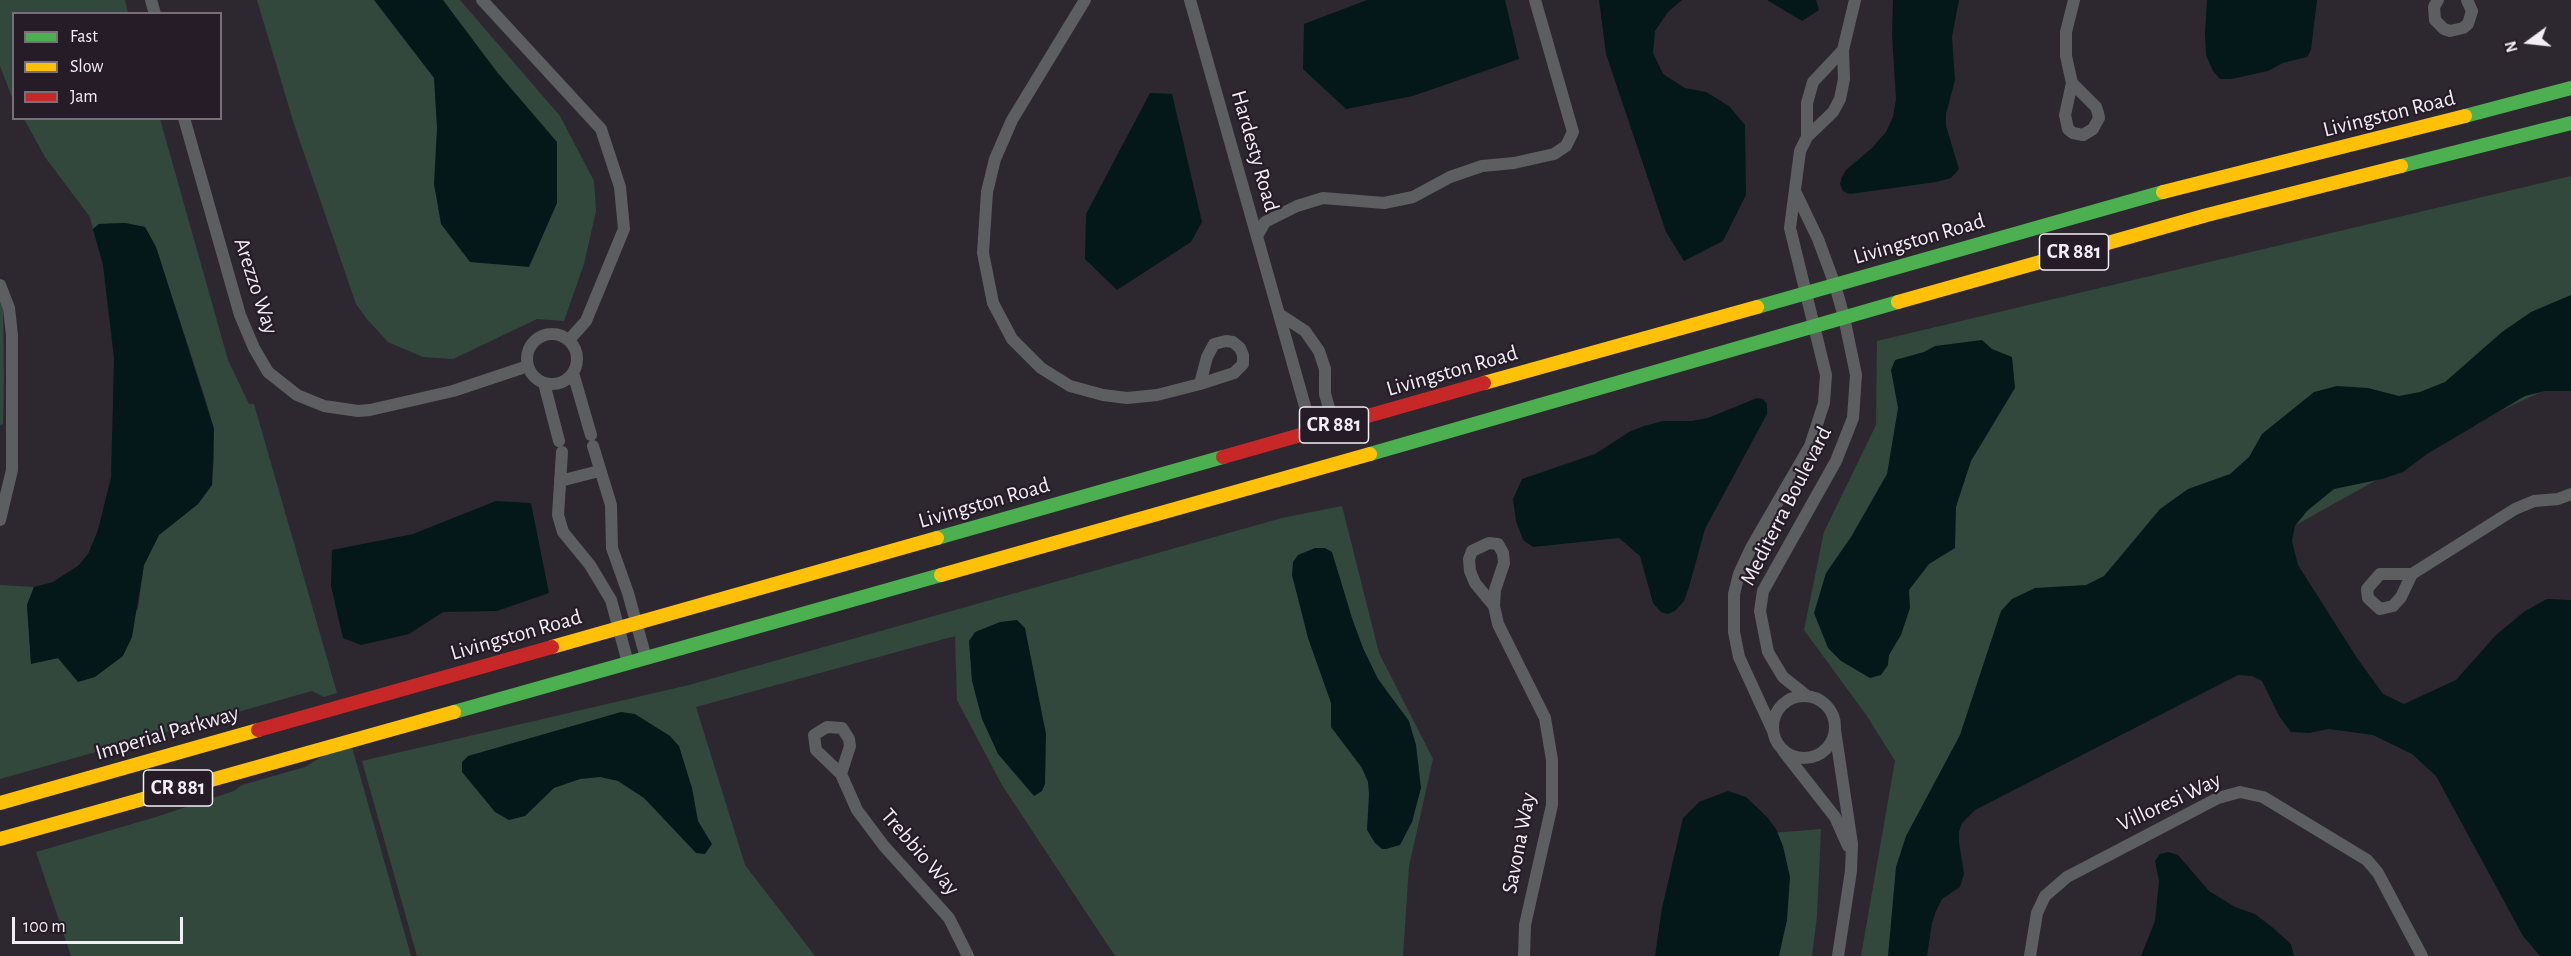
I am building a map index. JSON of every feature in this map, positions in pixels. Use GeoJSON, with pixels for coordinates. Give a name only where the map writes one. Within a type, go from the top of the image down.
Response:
{"type":"FeatureCollection","features":[{"type":"Feature","properties":{"kind":"main road","name":"Livingston Road"},"geometry":{"type":"LineString","coordinates":[[346,705],[2155,194],[2571,88]]}},
{"type":"Feature","properties":{"kind":"main road","name":"CR 881"},"geometry":{"type":"LineString","coordinates":[[0,839],[1459,429],[1844,317],[2247,204],[2571,123]]}},
{"type":"Feature","properties":{"kind":"main road","name":"Imperial Parkway"},"geometry":{"type":"LineString","coordinates":[[0,803],[346,705]]}},
{"type":"Feature","properties":{"kind":"street"},"geometry":{"type":"LineString","coordinates":[[482,0],[601,129],[620,186],[624,229],[586,321],[569,340]]}},
{"type":"Feature","properties":{"kind":"street"},"geometry":{"type":"LineString","coordinates":[[1085,0],[1012,120],[995,159],[987,192],[983,253],[993,303],[1012,339],[1041,368],[1070,386],[1103,396],[1127,398],[1157,395],[1200,384]]}},
{"type":"Feature","properties":{"kind":"street","name":"Hardesty Road"},"geometry":{"type":"LineString","coordinates":[[1190,0],[1312,431]]}},
{"type":"Feature","properties":{"kind":"street"},"geometry":{"type":"LineString","coordinates":[[1257,236],[1265,222],[1323,198],[1384,202],[1403,199],[1450,177],[1482,166],[1514,163],[1554,154],[1566,146],[1573,132],[1535,0]]}},
{"type":"Feature","properties":{"kind":"street"},"geometry":{"type":"LineString","coordinates":[[1807,137],[1833,112],[1840,99],[1844,79],[1843,50],[1855,0]]}},
{"type":"Feature","properties":{"kind":"street"},"geometry":{"type":"LineString","coordinates":[[2072,83],[2065,45],[2069,15],[2074,0]]}},
{"type":"Feature","properties":{"kind":"street"},"geometry":{"type":"LineString","coordinates":[[2438,0],[2434,7],[2435,20],[2450,31],[2463,28],[2468,24],[2472,11],[2467,0]]}},
{"type":"Feature","properties":{"kind":"street"},"geometry":{"type":"LineString","coordinates":[[1807,137],[1807,103],[1814,82],[1843,50]]}},
{"type":"Feature","properties":{"kind":"street","name":"Arezzo Way"},"geometry":{"type":"LineString","coordinates":[[185,120],[240,315],[268,372],[297,394],[324,406],[358,411],[370,410],[453,391],[528,366]]}},
{"type":"Feature","properties":{"kind":"street","name":"Mediterra Boulevard"},"geometry":{"type":"LineString","coordinates":[[1773,730],[1739,657],[1734,632],[1734,594],[1738,574],[1750,548],[1810,446],[1824,403],[1826,375],[1790,228],[1800,152],[1807,137]]}},
{"type":"Feature","properties":{"kind":"street","name":"Mediterra Boulevard"},"geometry":{"type":"LineString","coordinates":[[1795,191],[1818,239],[1835,285],[1856,375],[1853,418],[1836,461],[1763,591],[1760,611],[1764,640],[1775,666],[1783,677],[1807,696]]}},
{"type":"Feature","properties":{"kind":"street"},"geometry":{"type":"LineString","coordinates":[[0,285],[9,308],[12,335],[6,470],[0,520]]}},
{"type":"Feature","properties":{"kind":"street"},"geometry":{"type":"LineString","coordinates":[[1279,314],[1305,331],[1319,351],[1325,369],[1325,394],[1334,425]]}},
{"type":"Feature","properties":{"kind":"street"},"geometry":{"type":"LineString","coordinates":[[554,333],[569,340],[574,345],[578,359],[573,373],[560,383],[544,383],[536,379],[528,366],[529,350],[539,337],[554,333]]}},
{"type":"Feature","properties":{"kind":"street"},"geometry":{"type":"LineString","coordinates":[[573,373],[610,505],[612,548],[628,593],[646,658]]}},
{"type":"Feature","properties":{"kind":"street"},"geometry":{"type":"LineString","coordinates":[[544,383],[560,447],[558,515],[563,532],[599,578],[611,600],[628,663]]}},
{"type":"Feature","properties":{"kind":"street"},"geometry":{"type":"LineString","coordinates":[[560,481],[599,471]]}},
{"type":"Feature","properties":{"kind":"street"},"geometry":{"type":"LineString","coordinates":[[2412,574],[2515,509],[2534,501],[2570,495]]}},
{"type":"Feature","properties":{"kind":"street","name":"Savona Way"},"geometry":{"type":"LineString","coordinates":[[1494,606],[1475,583],[1470,571],[1469,560],[1472,551],[1479,545],[1489,543],[1498,544],[1503,553],[1504,563],[1495,590],[1494,606],[1498,624],[1545,718],[1552,760],[1552,805],[1528,904],[1524,956]]}},
{"type":"Feature","properties":{"kind":"street"},"geometry":{"type":"LineString","coordinates":[[1838,956],[1851,859],[1850,824],[1835,730],[1831,711],[1816,699],[1807,696],[1789,700],[1777,713],[1773,730],[1780,747],[1835,817],[1851,859]]}},
{"type":"Feature","properties":{"kind":"street"},"geometry":{"type":"LineString","coordinates":[[1780,747],[1798,758],[1808,758],[1827,749],[1835,730]]}},
{"type":"Feature","properties":{"kind":"street","name":"Trebbio Way"},"geometry":{"type":"LineString","coordinates":[[841,774],[857,810],[884,846],[949,918],[968,956]]}},
{"type":"Feature","properties":{"kind":"street","name":"Villoresi Way"},"geometry":{"type":"LineString","coordinates":[[2030,956],[2037,913],[2045,896],[2067,877],[2218,798],[2240,792],[2263,797],[2367,860],[2378,873],[2422,956]]}},
{"type":"Feature","properties":{"kind":"green space"},"geometry":{"type":"Polygon","coordinates":[[[0,0],[125,0],[128,12],[12,12],[12,97],[0,66],[0,0]]]}},
{"type":"Feature","properties":{"kind":"green space"},"geometry":{"type":"Polygon","coordinates":[[[257,0],[460,0],[560,116],[594,181],[596,211],[584,264],[564,321],[537,319],[453,359],[423,357],[388,342],[356,304],[294,124],[257,0]]]}},
{"type":"Feature","properties":{"kind":"green space"},"geometry":{"type":"Polygon","coordinates":[[[25,120],[160,120],[228,360],[249,404],[254,404],[337,693],[324,697],[312,691],[0,779],[0,585],[34,587],[27,605],[31,663],[58,658],[68,669],[138,609],[144,565],[159,535],[198,504],[212,485],[214,459],[214,429],[206,401],[156,247],[145,227],[125,223],[99,224],[93,229],[90,217],[45,157],[25,120]]]}},
{"type":"Feature","properties":{"kind":"green space"},"geometry":{"type":"Polygon","coordinates":[[[2571,176],[2571,378],[2500,411],[2294,526],[2044,721],[1934,848],[1911,956],[1861,956],[1895,761],[1867,716],[1804,630],[1824,532],[1876,425],[1877,341],[2571,176]]]}},
{"type":"Feature","properties":{"kind":"green space"},"geometry":{"type":"Polygon","coordinates":[[[0,297],[3,304],[4,377],[3,424],[0,425],[0,297]]]}},
{"type":"Feature","properties":{"kind":"green space"},"geometry":{"type":"Polygon","coordinates":[[[1342,506],[1379,653],[1433,759],[1409,866],[1403,956],[1115,956],[1002,785],[957,700],[955,636],[696,707],[745,865],[815,956],[417,956],[362,761],[689,685],[1282,518],[1342,506]]]}},
{"type":"Feature","properties":{"kind":"green space"},"geometry":{"type":"Polygon","coordinates":[[[352,747],[411,956],[71,956],[36,852],[156,817],[234,791],[242,785],[305,767],[326,754],[352,747]]]}},
{"type":"Feature","properties":{"kind":"green space"},"geometry":{"type":"Polygon","coordinates":[[[1821,829],[1817,916],[1812,956],[1730,956],[1748,835],[1821,829]]]}},
{"type":"Feature","properties":{"kind":"shaded area"},"geometry":{"type":"Polygon","coordinates":[[[374,0],[443,0],[497,72],[557,142],[557,203],[529,267],[470,262],[441,224],[434,184],[437,128],[434,78],[374,0]]]}},
{"type":"Feature","properties":{"kind":"shaded area"},"geometry":{"type":"Polygon","coordinates":[[[1367,0],[1505,0],[1519,59],[1413,96],[1346,109],[1303,69],[1304,24],[1367,0]]]}},
{"type":"Feature","properties":{"kind":"shaded area"},"geometry":{"type":"Polygon","coordinates":[[[1599,0],[1682,0],[1668,12],[1655,31],[1653,53],[1663,74],[1685,88],[1706,92],[1729,106],[1745,125],[1746,195],[1723,241],[1684,261],[1666,232],[1606,54],[1599,0]]]}},
{"type":"Feature","properties":{"kind":"shaded area"},"geometry":{"type":"Polygon","coordinates":[[[1767,0],[1816,0],[1819,10],[1802,21],[1767,0]]]}},
{"type":"Feature","properties":{"kind":"shaded area"},"geometry":{"type":"Polygon","coordinates":[[[1893,0],[1959,0],[1952,37],[1955,80],[1946,114],[1946,126],[1959,169],[1951,178],[1936,182],[1850,194],[1843,191],[1840,184],[1842,177],[1846,170],[1872,148],[1886,132],[1893,117],[1896,99],[1892,35],[1893,0]]]}},
{"type":"Feature","properties":{"kind":"shaded area"},"geometry":{"type":"Polygon","coordinates":[[[2207,0],[2317,0],[2311,50],[2307,57],[2283,63],[2268,71],[2231,79],[2220,79],[2213,71],[2206,55],[2207,0]]]}},
{"type":"Feature","properties":{"kind":"shaded area"},"geometry":{"type":"Polygon","coordinates":[[[1150,93],[1172,94],[1202,222],[1191,242],[1117,290],[1085,259],[1086,214],[1150,93]]]}},
{"type":"Feature","properties":{"kind":"shaded area"},"geometry":{"type":"Polygon","coordinates":[[[125,223],[145,227],[156,247],[214,429],[212,485],[198,504],[159,535],[144,565],[132,637],[123,656],[95,677],[78,682],[58,658],[31,664],[27,605],[34,587],[53,582],[79,565],[88,554],[98,530],[111,477],[114,358],[103,265],[93,229],[99,224],[125,223]]]}},
{"type":"Feature","properties":{"kind":"shaded area"},"geometry":{"type":"Polygon","coordinates":[[[2571,295],[2571,391],[2545,391],[2525,396],[2427,454],[2403,472],[2334,489],[2307,511],[2295,526],[2292,541],[2298,565],[2357,658],[2383,694],[2404,704],[2456,680],[2496,635],[2525,611],[2547,599],[2571,600],[2571,956],[2540,956],[2523,936],[2436,776],[2412,754],[2373,735],[2329,729],[2309,733],[2291,732],[2279,716],[2262,681],[2252,676],[2238,675],[1975,810],[1962,823],[1959,832],[1964,874],[1960,887],[1942,899],[1936,911],[1927,956],[1888,956],[1896,867],[1906,836],[1960,735],[2001,611],[2012,599],[2035,588],[2086,585],[2104,576],[2160,509],[2188,489],[2230,474],[2249,457],[2262,434],[2314,392],[2337,386],[2368,388],[2399,396],[2420,392],[2445,382],[2502,332],[2531,312],[2571,295]]]}},
{"type":"Feature","properties":{"kind":"shaded area"},"geometry":{"type":"Polygon","coordinates":[[[1982,340],[1992,349],[2012,357],[2015,388],[1971,461],[1956,507],[1955,548],[1929,564],[1909,590],[1910,608],[1901,635],[1889,655],[1888,665],[1881,675],[1870,678],[1841,661],[1828,648],[1814,613],[1826,573],[1851,537],[1887,474],[1898,408],[1891,370],[1895,360],[1924,352],[1935,346],[1982,340]]]}},
{"type":"Feature","properties":{"kind":"shaded area"},"geometry":{"type":"Polygon","coordinates":[[[1757,398],[1763,399],[1767,404],[1767,414],[1705,529],[1684,601],[1675,611],[1668,614],[1661,612],[1653,603],[1640,556],[1619,538],[1533,547],[1523,540],[1516,521],[1513,499],[1522,479],[1595,454],[1629,432],[1644,426],[1663,421],[1692,421],[1708,418],[1757,398]]]}},
{"type":"Feature","properties":{"kind":"shaded area"},"geometry":{"type":"Polygon","coordinates":[[[496,501],[531,503],[549,593],[497,611],[443,612],[409,634],[361,645],[343,638],[331,586],[332,550],[413,534],[496,501]]]}},
{"type":"Feature","properties":{"kind":"shaded area"},"geometry":{"type":"Polygon","coordinates":[[[1315,548],[1325,548],[1332,552],[1363,648],[1378,679],[1409,721],[1416,745],[1421,788],[1412,822],[1400,845],[1386,849],[1382,849],[1375,843],[1367,830],[1369,794],[1368,782],[1362,768],[1331,727],[1331,703],[1308,638],[1292,575],[1293,562],[1298,555],[1315,548]]]}},
{"type":"Feature","properties":{"kind":"shaded area"},"geometry":{"type":"Polygon","coordinates":[[[1017,620],[1025,628],[1046,734],[1045,784],[1042,791],[1034,796],[998,754],[982,719],[972,681],[969,641],[975,632],[1000,622],[1017,620]]]}},
{"type":"Feature","properties":{"kind":"shaded area"},"geometry":{"type":"Polygon","coordinates":[[[621,712],[635,714],[670,736],[679,746],[692,788],[698,821],[712,844],[705,854],[696,853],[644,798],[618,781],[600,777],[580,779],[554,788],[525,816],[509,820],[495,812],[462,772],[462,762],[468,756],[621,712]]]}},
{"type":"Feature","properties":{"kind":"shaded area"},"geometry":{"type":"Polygon","coordinates":[[[1728,791],[1746,797],[1767,817],[1776,829],[1783,846],[1790,877],[1787,920],[1779,956],[1655,956],[1662,908],[1683,818],[1699,802],[1728,791]]]}},
{"type":"Feature","properties":{"kind":"shaded area"},"geometry":{"type":"Polygon","coordinates":[[[2168,852],[2178,855],[2209,891],[2235,907],[2255,914],[2272,927],[2291,944],[2294,956],[2141,956],[2155,921],[2159,881],[2155,861],[2160,854],[2168,852]]]}},
{"type":"Feature","properties":{"kind":"traffic: fast"},"geometry":{"type":"LineString","coordinates":[[2465,116],[2571,88]]}},
{"type":"Feature","properties":{"kind":"traffic: fast"},"geometry":{"type":"LineString","coordinates":[[2401,166],[2571,123]]}},
{"type":"Feature","properties":{"kind":"traffic: fast"},"geometry":{"type":"LineString","coordinates":[[1757,307],[2163,192]]}},
{"type":"Feature","properties":{"kind":"traffic: fast"},"geometry":{"type":"LineString","coordinates":[[1370,454],[1898,302]]}},
{"type":"Feature","properties":{"kind":"traffic: fast"},"geometry":{"type":"LineString","coordinates":[[937,538],[1223,457]]}},
{"type":"Feature","properties":{"kind":"traffic: fast"},"geometry":{"type":"LineString","coordinates":[[454,712],[941,575]]}},
{"type":"Feature","properties":{"kind":"traffic: slow"},"geometry":{"type":"LineString","coordinates":[[2163,192],[2465,116]]}},
{"type":"Feature","properties":{"kind":"traffic: slow"},"geometry":{"type":"LineString","coordinates":[[1898,302],[2207,215],[2401,166]]}},
{"type":"Feature","properties":{"kind":"traffic: slow"},"geometry":{"type":"LineString","coordinates":[[1484,383],[1757,307]]}},
{"type":"Feature","properties":{"kind":"traffic: slow"},"geometry":{"type":"LineString","coordinates":[[941,575],[1370,454]]}},
{"type":"Feature","properties":{"kind":"traffic: slow"},"geometry":{"type":"LineString","coordinates":[[552,647],[937,538]]}},
{"type":"Feature","properties":{"kind":"traffic: slow"},"geometry":{"type":"LineString","coordinates":[[0,839],[454,712]]}},
{"type":"Feature","properties":{"kind":"traffic: slow"},"geometry":{"type":"LineString","coordinates":[[0,803],[258,730]]}},
{"type":"Feature","properties":{"kind":"traffic: jam"},"geometry":{"type":"LineString","coordinates":[[1223,457],[1484,383]]}},
{"type":"Feature","properties":{"kind":"traffic: jam"},"geometry":{"type":"LineString","coordinates":[[258,730],[552,647]]}}]}
